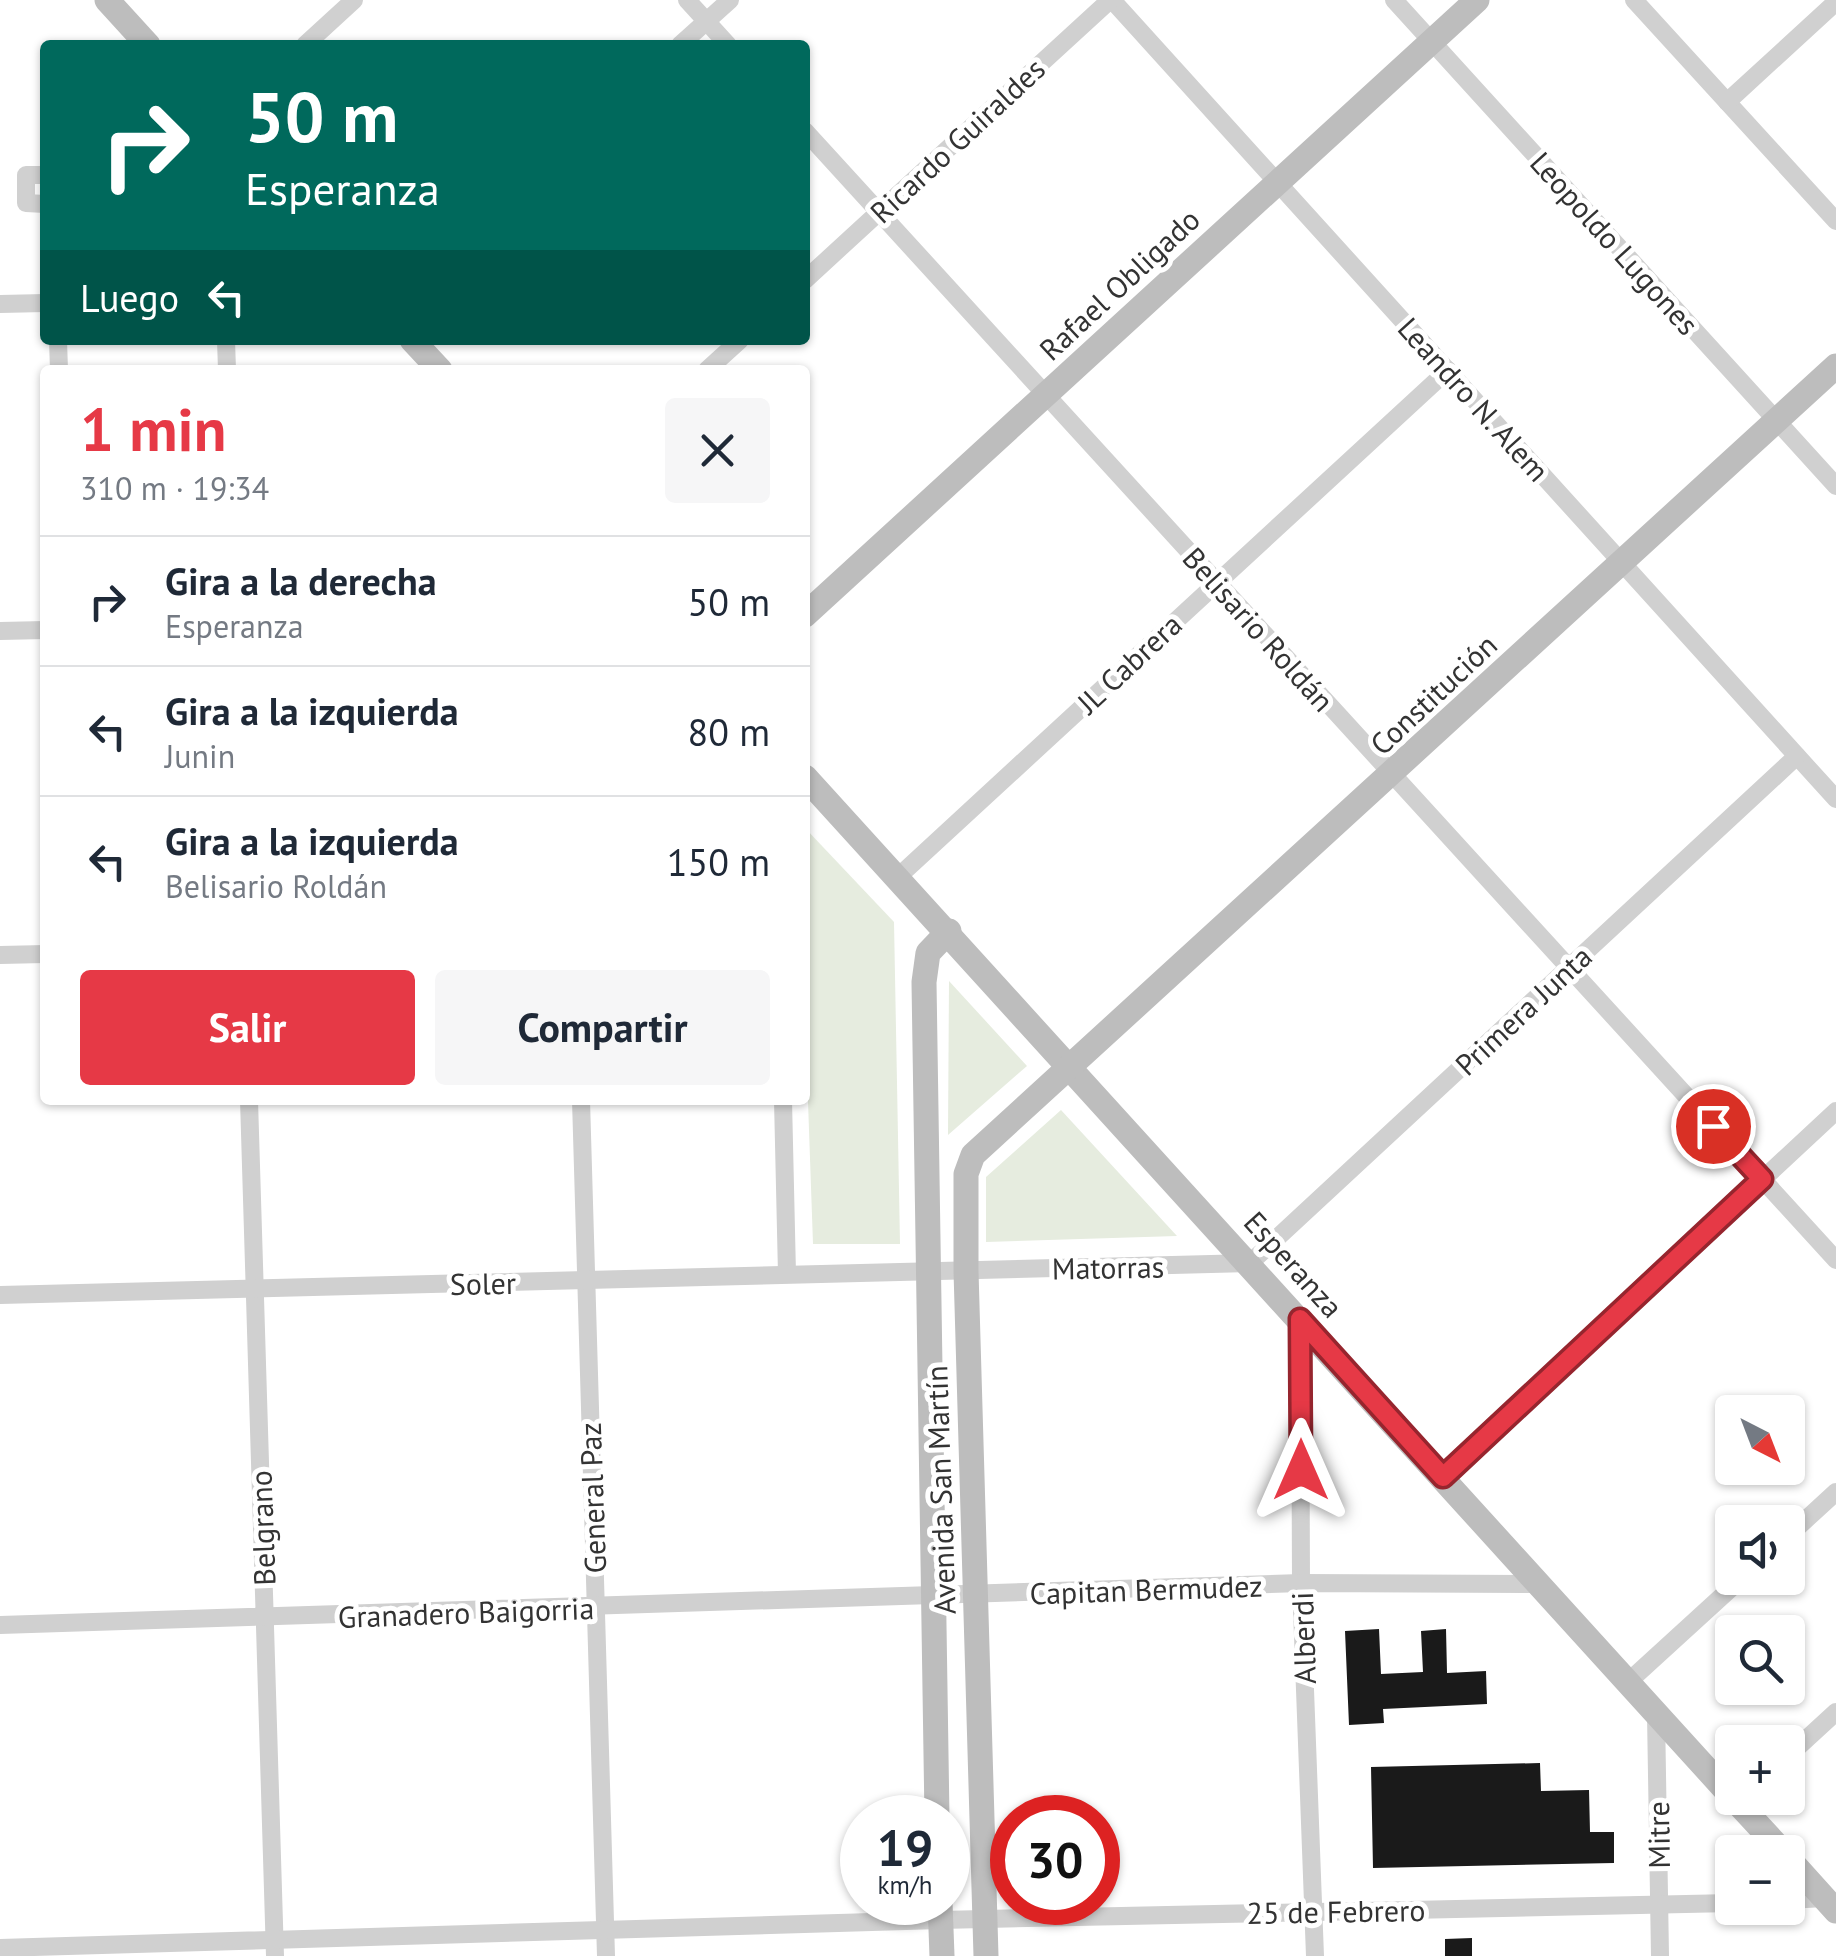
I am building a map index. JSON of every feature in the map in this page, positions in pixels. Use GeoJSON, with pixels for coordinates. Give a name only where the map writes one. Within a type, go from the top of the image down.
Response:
{"type":"FeatureCollection","features":[{"type":"Feature","properties":{"kind":"main road"},"geometry":{"type":"LineString","coordinates":[[107,0],[143,40]]}},
{"type":"Feature","properties":{"kind":"main road","name":"Rafael Obligado"},"geometry":{"type":"LineString","coordinates":[[810,611],[1477,0]]}},
{"type":"Feature","properties":{"kind":"main road"},"geometry":{"type":"LineString","coordinates":[[417,345],[435,365]]}},
{"type":"Feature","properties":{"kind":"main road","name":"Constitución"},"geometry":{"type":"LineString","coordinates":[[1072,1066],[1393,776],[1836,366]]}},
{"type":"Feature","properties":{"kind":"main road","name":"Esperanza"},"geometry":{"type":"LineString","coordinates":[[810,782],[1715,1776]]}},
{"type":"Feature","properties":{"kind":"main road","name":"Avenida San Martín"},"geometry":{"type":"LineString","coordinates":[[937,1795],[931,1596],[924,982],[928,954],[935,941],[949,931]]}},
{"type":"Feature","properties":{"kind":"main road","name":"Avenida San Martín"},"geometry":{"type":"LineString","coordinates":[[986,1956],[966,1174],[974,1155],[1072,1066]]}},
{"type":"Feature","properties":{"kind":"main road","name":"Esperanza"},"geometry":{"type":"LineString","coordinates":[[1751,1815],[1768,1835]]}},
{"type":"Feature","properties":{"kind":"main road","name":"Esperanza"},"geometry":{"type":"LineString","coordinates":[[1805,1877],[1830,1904]]}},
{"type":"Feature","properties":{"kind":"main road"},"geometry":{"type":"LineString","coordinates":[[941,1925],[942,1956]]}},
{"type":"Feature","properties":{"kind":"street"},"geometry":{"type":"LineString","coordinates":[[310,40],[354,0]]}},
{"type":"Feature","properties":{"kind":"street"},"geometry":{"type":"LineString","coordinates":[[687,0],[723,40]]}},
{"type":"Feature","properties":{"kind":"street"},"geometry":{"type":"LineString","coordinates":[[686,40],[730,0]]}},
{"type":"Feature","properties":{"kind":"street","name":"Leandro N. Alem"},"geometry":{"type":"LineString","coordinates":[[1111,0],[1836,799]]}},
{"type":"Feature","properties":{"kind":"street","name":"Ricardo Guiraldes"},"geometry":{"type":"LineString","coordinates":[[810,275],[1111,0]]}},
{"type":"Feature","properties":{"kind":"street","name":"Leopoldo Lugones"},"geometry":{"type":"LineString","coordinates":[[1394,0],[1836,486]]}},
{"type":"Feature","properties":{"kind":"street"},"geometry":{"type":"LineString","coordinates":[[1634,0],[1836,221]]}},
{"type":"Feature","properties":{"kind":"street"},"geometry":{"type":"LineString","coordinates":[[1727,102],[1836,2]]}},
{"type":"Feature","properties":{"kind":"street","name":"Belisario Roldán"},"geometry":{"type":"LineString","coordinates":[[810,137],[1836,1260]]}},
{"type":"Feature","properties":{"kind":"street"},"geometry":{"type":"LineString","coordinates":[[40,175],[26,175],[26,203],[40,204]]}},
{"type":"Feature","properties":{"kind":"street"},"geometry":{"type":"LineString","coordinates":[[0,304],[40,303]]}},
{"type":"Feature","properties":{"kind":"street"},"geometry":{"type":"LineString","coordinates":[[712,365],[734,345]]}},
{"type":"Feature","properties":{"kind":"street","name":"JL Cabrera"},"geometry":{"type":"LineString","coordinates":[[899,876],[1448,370]]}},
{"type":"Feature","properties":{"kind":"street"},"geometry":{"type":"LineString","coordinates":[[0,631],[40,630]]}},
{"type":"Feature","properties":{"kind":"street","name":"Primera Junta"},"geometry":{"type":"LineString","coordinates":[[1250,1263],[1797,756]]}},
{"type":"Feature","properties":{"kind":"street"},"geometry":{"type":"LineString","coordinates":[[0,956],[40,954]]}},
{"type":"Feature","properties":{"kind":"street","name":"Belgrano"},"geometry":{"type":"LineString","coordinates":[[249,1105],[275,1948]]}},
{"type":"Feature","properties":{"kind":"street","name":"General Paz"},"geometry":{"type":"LineString","coordinates":[[580,1105],[606,1956]]}},
{"type":"Feature","properties":{"kind":"street"},"geometry":{"type":"LineString","coordinates":[[784,1105],[786,1274]]}},
{"type":"Feature","properties":{"kind":"street"},"geometry":{"type":"LineString","coordinates":[[1443,1477],[1836,1111]]}},
{"type":"Feature","properties":{"kind":"street","name":"Matorras"},"geometry":{"type":"LineString","coordinates":[[966,1271],[1250,1263]]}},
{"type":"Feature","properties":{"kind":"street","name":"Soler"},"geometry":{"type":"LineString","coordinates":[[0,1295],[966,1271]]}},
{"type":"Feature","properties":{"kind":"street","name":"Alberdi"},"geometry":{"type":"LineString","coordinates":[[1300,1319],[1301,1583],[1316,1956]]}},
{"type":"Feature","properties":{"kind":"street"},"geometry":{"type":"LineString","coordinates":[[1805,1520],[1836,1492]]}},
{"type":"Feature","properties":{"kind":"street","name":"Capitan Bermudez"},"geometry":{"type":"LineString","coordinates":[[931,1596],[1301,1583],[1540,1584]]}},
{"type":"Feature","properties":{"kind":"street"},"geometry":{"type":"LineString","coordinates":[[1627,1682],[1723,1595]]}},
{"type":"Feature","properties":{"kind":"street","name":"Granadero Baigorria"},"geometry":{"type":"LineString","coordinates":[[0,1626],[931,1596]]}},
{"type":"Feature","properties":{"kind":"street"},"geometry":{"type":"LineString","coordinates":[[1805,1740],[1836,1712]]}},
{"type":"Feature","properties":{"kind":"street","name":"Mitre"},"geometry":{"type":"LineString","coordinates":[[1656,1714],[1660,1956]]}},
{"type":"Feature","properties":{"kind":"street"},"geometry":{"type":"LineString","coordinates":[[1805,1902],[1830,1904]]}},
{"type":"Feature","properties":{"kind":"street","name":"25 de Febrero"},"geometry":{"type":"LineString","coordinates":[[970,1918],[984,1921],[1314,1910],[1715,1904]]}},
{"type":"Feature","properties":{"kind":"street","name":"25 de Febrero"},"geometry":{"type":"LineString","coordinates":[[0,1948],[275,1948],[840,1917]]}},
{"type":"Feature","properties":{"kind":"shaded area"},"geometry":{"type":"Polygon","coordinates":[[[810,833],[894,922],[900,1244],[813,1244],[808,1105],[810,833]]]}},
{"type":"Feature","properties":{"kind":"shaded area"},"geometry":{"type":"Polygon","coordinates":[[[949,981],[1027,1066],[948,1135],[949,981]]]}},
{"type":"Feature","properties":{"kind":"shaded area"},"geometry":{"type":"Polygon","coordinates":[[[1061,1110],[1177,1236],[986,1242],[986,1177],[1061,1110]]]}},
{"type":"Feature","properties":{"kind":"building"},"geometry":{"type":"Polygon","coordinates":[[[1379,1629],[1381,1674],[1423,1672],[1421,1631],[1446,1629],[1447,1673],[1486,1671],[1487,1704],[1383,1709],[1384,1723],[1349,1725],[1345,1631],[1379,1629]]]}},
{"type":"Feature","properties":{"kind":"building"},"geometry":{"type":"Polygon","coordinates":[[[1540,1763],[1541,1791],[1589,1790],[1590,1832],[1614,1832],[1614,1863],[1373,1868],[1371,1767],[1540,1763]]]}},
{"type":"Feature","properties":{"kind":"building"},"geometry":{"type":"Polygon","coordinates":[[[1472,1938],[1472,1956],[1445,1956],[1445,1939],[1472,1938]]]}},
{"type":"Feature","properties":{"kind":"route"},"geometry":{"type":"LineString","coordinates":[[1301,1470],[1300,1319],[1443,1477],[1762,1179],[1713,1126]]}}]}
